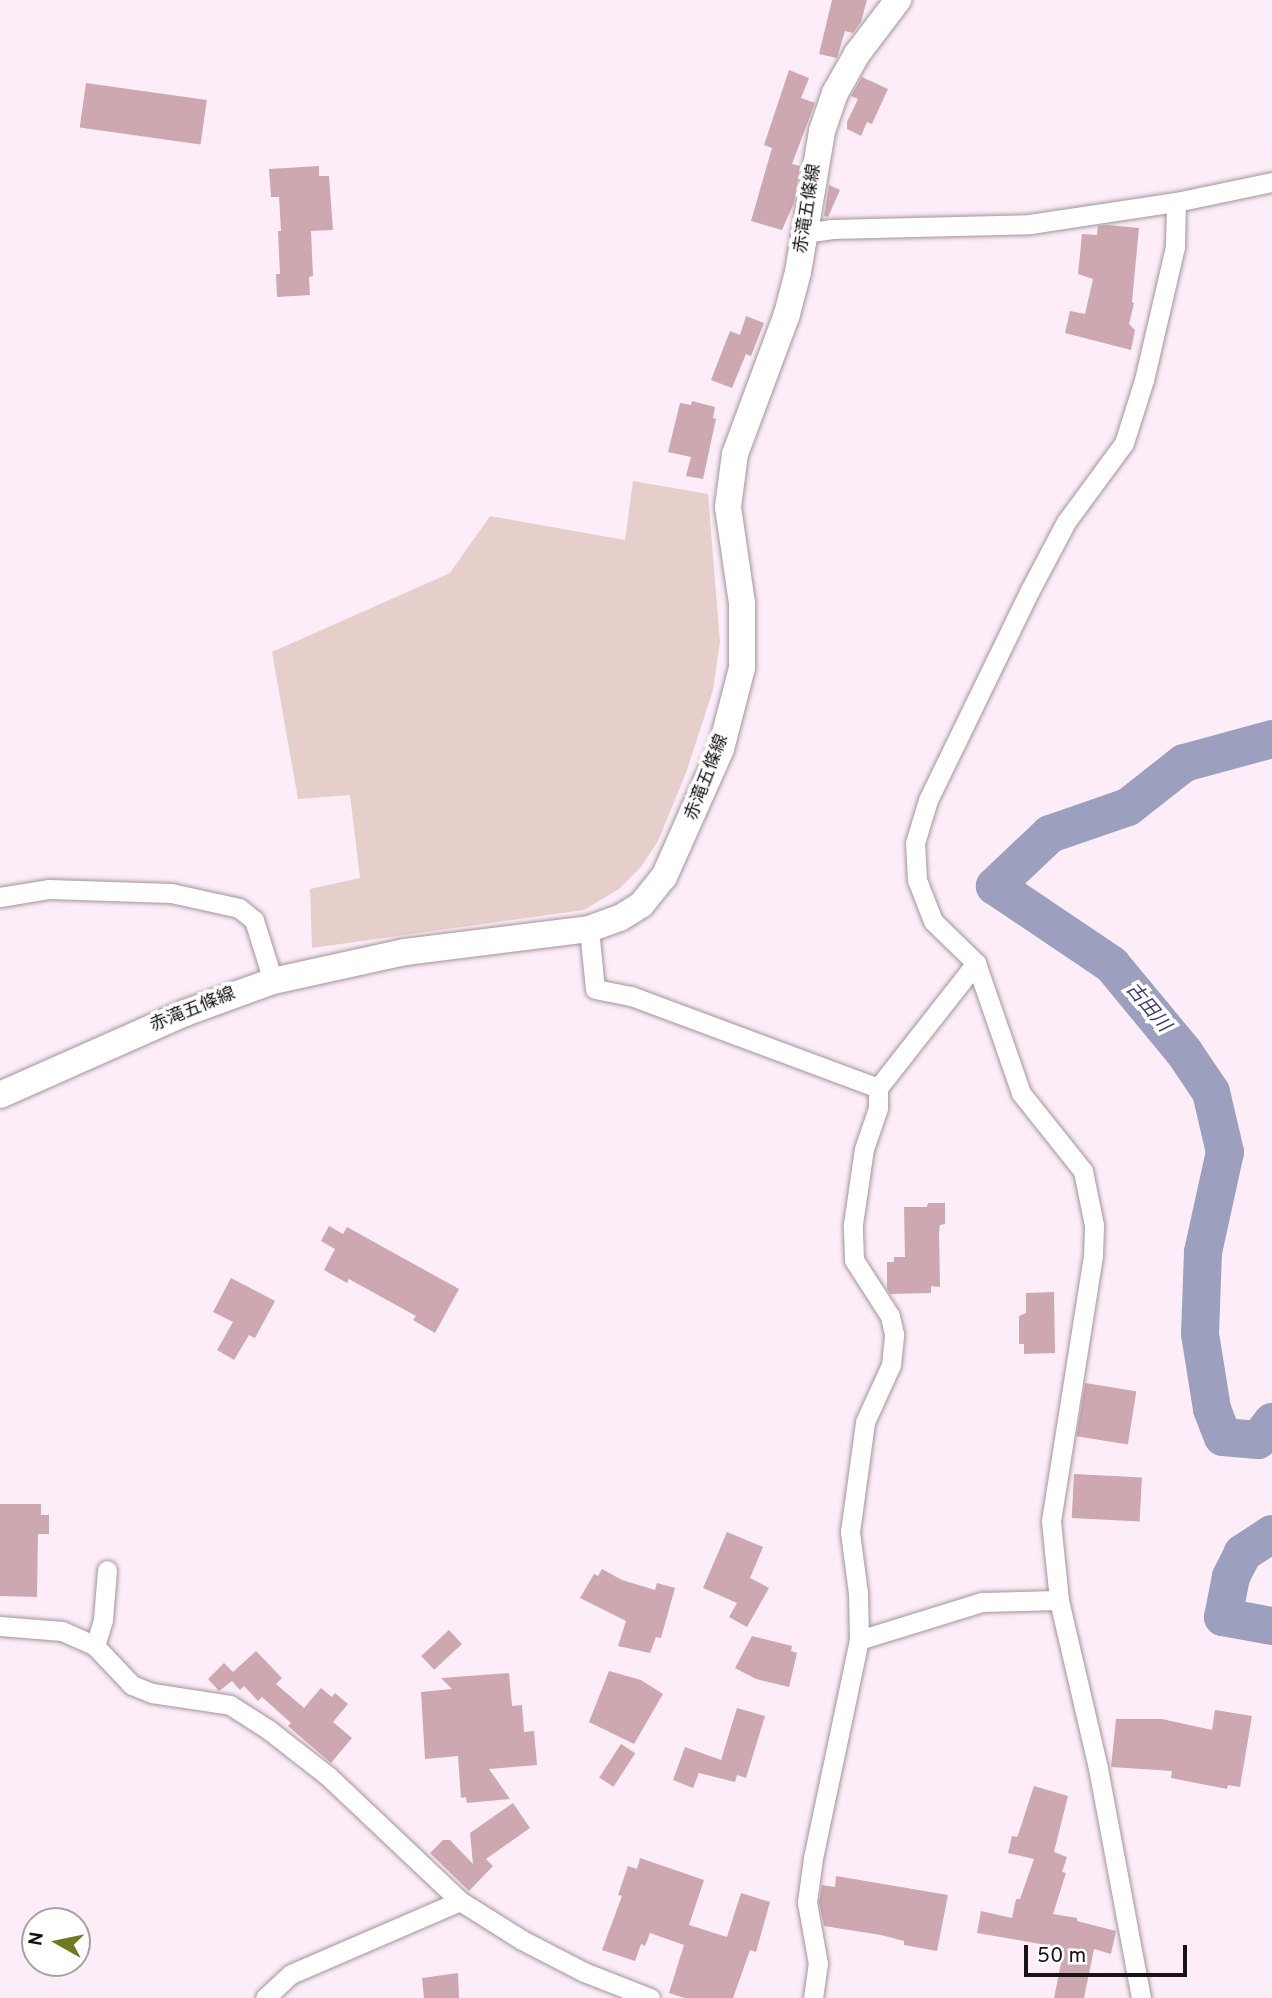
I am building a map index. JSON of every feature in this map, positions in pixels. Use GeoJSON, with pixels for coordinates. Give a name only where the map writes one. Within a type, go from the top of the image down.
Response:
{"type":"FeatureCollection","features":[{"type":"Feature","properties":{"kind":"main road","name":"赤滝五條線"},"geometry":{"type":"LineString","coordinates":[[0,1095],[184,1013],[273,981],[405,952],[589,929],[620,918],[641,905],[664,877],[721,749],[742,668],[744,634],[728,507],[735,453],[787,314],[822,131],[835,93],[857,54],[898,0]]}},
{"type":"Feature","properties":{"kind":"street"},"geometry":{"type":"LineString","coordinates":[[804,233],[831,229],[1030,224],[1176,202],[1272,182]]}},
{"type":"Feature","properties":{"kind":"street"},"geometry":{"type":"LineString","coordinates":[[1140,1998],[1098,1768],[1059,1600],[1051,1521],[1093,1256],[1094,1225],[1083,1171],[1021,1093],[976,963],[933,921],[917,880],[915,843],[928,800],[1042,567],[1066,522],[1124,443],[1144,380],[1175,247],[1176,202]]}},
{"type":"Feature","properties":{"kind":"street"},"geometry":{"type":"LineString","coordinates":[[0,897],[49,889],[171,893],[239,908],[254,920],[273,981]]}},
{"type":"Feature","properties":{"kind":"street"},"geometry":{"type":"LineString","coordinates":[[589,929],[595,989],[631,996],[878,1088]]}},
{"type":"Feature","properties":{"kind":"street"},"geometry":{"type":"LineString","coordinates":[[813,1998],[818,1964],[807,1902],[859,1640],[859,1593],[850,1532],[865,1422],[891,1364],[894,1334],[890,1316],[854,1260],[853,1224],[864,1149],[878,1108],[878,1088],[976,963]]}},
{"type":"Feature","properties":{"kind":"street"},"geometry":{"type":"LineString","coordinates":[[95,1646],[103,1619],[107,1570]]}},
{"type":"Feature","properties":{"kind":"street"},"geometry":{"type":"LineString","coordinates":[[859,1640],[982,1602],[1059,1600]]}},
{"type":"Feature","properties":{"kind":"street"},"geometry":{"type":"LineString","coordinates":[[0,1626],[62,1631],[95,1646],[132,1685],[152,1693],[230,1705],[269,1730],[328,1776],[460,1901],[522,1940],[583,1972],[650,1998]]}},
{"type":"Feature","properties":{"kind":"street"},"geometry":{"type":"LineString","coordinates":[[275,1994],[291,1974],[460,1901]]}},
{"type":"Feature","properties":{"kind":"shaded area"},"geometry":{"type":"Polygon","coordinates":[[[633,481],[708,494],[720,642],[713,690],[686,773],[658,841],[641,867],[619,889],[584,910],[312,948],[310,889],[360,878],[350,795],[298,799],[272,652],[450,573],[490,516],[625,540],[633,481]]]}},
{"type":"Feature","properties":{"kind":"building"},"geometry":{"type":"Polygon","coordinates":[[[832,0],[867,0],[861,22],[853,33],[845,31],[837,58],[819,54],[832,0]]]}},
{"type":"Feature","properties":{"kind":"building"},"geometry":{"type":"Polygon","coordinates":[[[789,70],[809,78],[801,98],[815,103],[792,164],[800,166],[794,203],[782,230],[751,221],[772,148],[764,145],[789,70]]]}},
{"type":"Feature","properties":{"kind":"building"},"geometry":{"type":"Polygon","coordinates":[[[862,77],[888,89],[872,124],[867,122],[861,136],[847,129],[847,122],[858,99],[851,96],[862,77]]]}},
{"type":"Feature","properties":{"kind":"building"},"geometry":{"type":"Polygon","coordinates":[[[86,83],[207,100],[201,145],[80,128],[86,83]]]}},
{"type":"Feature","properties":{"kind":"building"},"geometry":{"type":"Polygon","coordinates":[[[319,166],[319,176],[329,176],[333,230],[311,231],[313,276],[309,277],[310,295],[277,297],[276,274],[280,274],[278,231],[281,231],[279,197],[271,197],[269,169],[319,166]]]}},
{"type":"Feature","properties":{"kind":"building"},"geometry":{"type":"Polygon","coordinates":[[[829,185],[840,190],[828,217],[824,216],[829,185]]]}},
{"type":"Feature","properties":{"kind":"building"},"geometry":{"type":"Polygon","coordinates":[[[1098,226],[1139,228],[1134,303],[1129,324],[1135,330],[1131,350],[1065,333],[1070,311],[1085,314],[1093,279],[1078,274],[1082,234],[1097,235],[1098,226]]]}},
{"type":"Feature","properties":{"kind":"building"},"geometry":{"type":"Polygon","coordinates":[[[746,316],[764,323],[751,356],[746,354],[732,388],[711,380],[730,331],[740,335],[746,316]]]}},
{"type":"Feature","properties":{"kind":"building"},"geometry":{"type":"Polygon","coordinates":[[[692,401],[715,407],[713,418],[716,419],[703,479],[686,476],[691,457],[668,452],[680,403],[691,405],[692,401]]]}},
{"type":"Feature","properties":{"kind":"building"},"geometry":{"type":"Polygon","coordinates":[[[928,1203],[945,1203],[945,1224],[940,1225],[939,1232],[940,1287],[931,1286],[931,1293],[890,1294],[887,1289],[887,1262],[894,1262],[894,1257],[905,1257],[904,1207],[927,1207],[928,1203]]]}},
{"type":"Feature","properties":{"kind":"building"},"geometry":{"type":"Polygon","coordinates":[[[329,1226],[343,1234],[347,1227],[459,1289],[435,1333],[413,1320],[416,1316],[349,1279],[347,1283],[324,1270],[335,1249],[321,1241],[329,1226]]]}},
{"type":"Feature","properties":{"kind":"building"},"geometry":{"type":"Polygon","coordinates":[[[231,1278],[275,1301],[255,1338],[249,1335],[234,1360],[217,1350],[233,1322],[213,1312],[231,1278]]]}},
{"type":"Feature","properties":{"kind":"building"},"geometry":{"type":"Polygon","coordinates":[[[1054,1292],[1055,1353],[1024,1354],[1024,1344],[1019,1344],[1019,1316],[1026,1313],[1026,1293],[1054,1292]]]}},
{"type":"Feature","properties":{"kind":"building"},"geometry":{"type":"Polygon","coordinates":[[[1085,1383],[1136,1391],[1128,1444],[1077,1436],[1085,1383]]]}},
{"type":"Feature","properties":{"kind":"building"},"geometry":{"type":"Polygon","coordinates":[[[1074,1474],[1142,1478],[1140,1521],[1072,1518],[1074,1474]]]}},
{"type":"Feature","properties":{"kind":"building"},"geometry":{"type":"Polygon","coordinates":[[[0,1504],[41,1504],[41,1515],[49,1515],[49,1534],[38,1534],[37,1597],[0,1596],[0,1504]]]}},
{"type":"Feature","properties":{"kind":"building"},"geometry":{"type":"Polygon","coordinates":[[[727,1532],[763,1547],[750,1578],[769,1588],[747,1627],[729,1617],[737,1603],[703,1588],[727,1532]]]}},
{"type":"Feature","properties":{"kind":"building"},"geometry":{"type":"Polygon","coordinates":[[[602,1569],[622,1580],[655,1590],[657,1583],[675,1588],[661,1638],[656,1637],[650,1653],[618,1646],[626,1621],[580,1598],[594,1574],[598,1576],[602,1569]]]}},
{"type":"Feature","properties":{"kind":"building"},"geometry":{"type":"Polygon","coordinates":[[[449,1630],[462,1644],[434,1670],[421,1656],[449,1630]]]}},
{"type":"Feature","properties":{"kind":"building"},"geometry":{"type":"Polygon","coordinates":[[[752,1636],[792,1646],[791,1651],[797,1653],[789,1687],[756,1679],[735,1668],[752,1636]]]}},
{"type":"Feature","properties":{"kind":"building"},"geometry":{"type":"Polygon","coordinates":[[[256,1651],[282,1678],[276,1684],[304,1708],[321,1688],[332,1697],[335,1693],[348,1704],[333,1722],[352,1738],[331,1763],[288,1726],[291,1723],[262,1697],[258,1701],[244,1686],[240,1690],[232,1681],[219,1691],[208,1679],[224,1663],[233,1672],[256,1651]]]}},
{"type":"Feature","properties":{"kind":"building"},"geometry":{"type":"Polygon","coordinates":[[[609,1671],[641,1680],[663,1694],[634,1744],[589,1722],[609,1671]]]}},
{"type":"Feature","properties":{"kind":"building"},"geometry":{"type":"Polygon","coordinates":[[[509,1673],[512,1706],[522,1705],[524,1732],[534,1731],[537,1765],[489,1769],[510,1799],[467,1803],[466,1797],[461,1798],[458,1756],[425,1759],[421,1692],[452,1689],[441,1678],[509,1673]]]}},
{"type":"Feature","properties":{"kind":"building"},"geometry":{"type":"Polygon","coordinates":[[[737,1708],[765,1716],[746,1778],[737,1775],[735,1782],[699,1773],[693,1788],[673,1780],[685,1747],[721,1760],[737,1708]]]}},
{"type":"Feature","properties":{"kind":"building"},"geometry":{"type":"Polygon","coordinates":[[[1215,1710],[1252,1716],[1240,1787],[1228,1785],[1227,1789],[1171,1778],[1172,1771],[1111,1767],[1116,1719],[1162,1719],[1212,1730],[1215,1710]]]}},
{"type":"Feature","properties":{"kind":"building"},"geometry":{"type":"Polygon","coordinates":[[[621,1744],[635,1753],[613,1787],[599,1778],[621,1744]]]}},
{"type":"Feature","properties":{"kind":"building"},"geometry":{"type":"Polygon","coordinates":[[[1034,1786],[1068,1796],[1054,1852],[1067,1857],[1062,1872],[1066,1873],[1053,1914],[1077,1918],[1077,1921],[1116,1931],[1111,1954],[1094,1949],[1084,1998],[1054,1998],[1064,1948],[977,1933],[981,1911],[1012,1918],[1016,1899],[1020,1899],[1034,1859],[1008,1853],[1012,1836],[1017,1837],[1019,1832],[1034,1786]]]}},
{"type":"Feature","properties":{"kind":"building"},"geometry":{"type":"Polygon","coordinates":[[[513,1803],[530,1828],[486,1859],[493,1866],[469,1891],[430,1853],[443,1840],[450,1840],[473,1864],[470,1833],[513,1803]]]}},
{"type":"Feature","properties":{"kind":"building"},"geometry":{"type":"Polygon","coordinates":[[[640,1858],[704,1880],[689,1925],[727,1937],[741,1893],[770,1902],[756,1952],[750,1950],[733,1998],[685,1998],[669,1993],[684,1945],[650,1933],[645,1946],[641,1944],[635,1961],[602,1950],[622,1896],[618,1895],[628,1866],[637,1869],[640,1858]]]}},
{"type":"Feature","properties":{"kind":"building"},"geometry":{"type":"Polygon","coordinates":[[[836,1876],[948,1895],[937,1951],[904,1945],[904,1941],[881,1935],[824,1926],[819,1902],[822,1885],[835,1887],[836,1876]]]}},
{"type":"Feature","properties":{"kind":"building"},"geometry":{"type":"Polygon","coordinates":[[[458,1973],[459,1998],[424,1998],[422,1978],[458,1973]]]}},
{"type":"Feature","properties":{"kind":"waterway","name":"古田川"},"geometry":{"type":"LineString","coordinates":[[1272,739],[1184,763],[1128,807],[1050,834],[995,886],[1112,965],[1184,1052],[1211,1092],[1225,1152],[1203,1252],[1200,1334],[1212,1409],[1223,1437],[1258,1440],[1272,1422]]}},
{"type":"Feature","properties":{"kind":"waterway","name":"古田川"},"geometry":{"type":"LineString","coordinates":[[1272,1534],[1243,1553],[1231,1577],[1223,1617],[1272,1626]]}}]}
